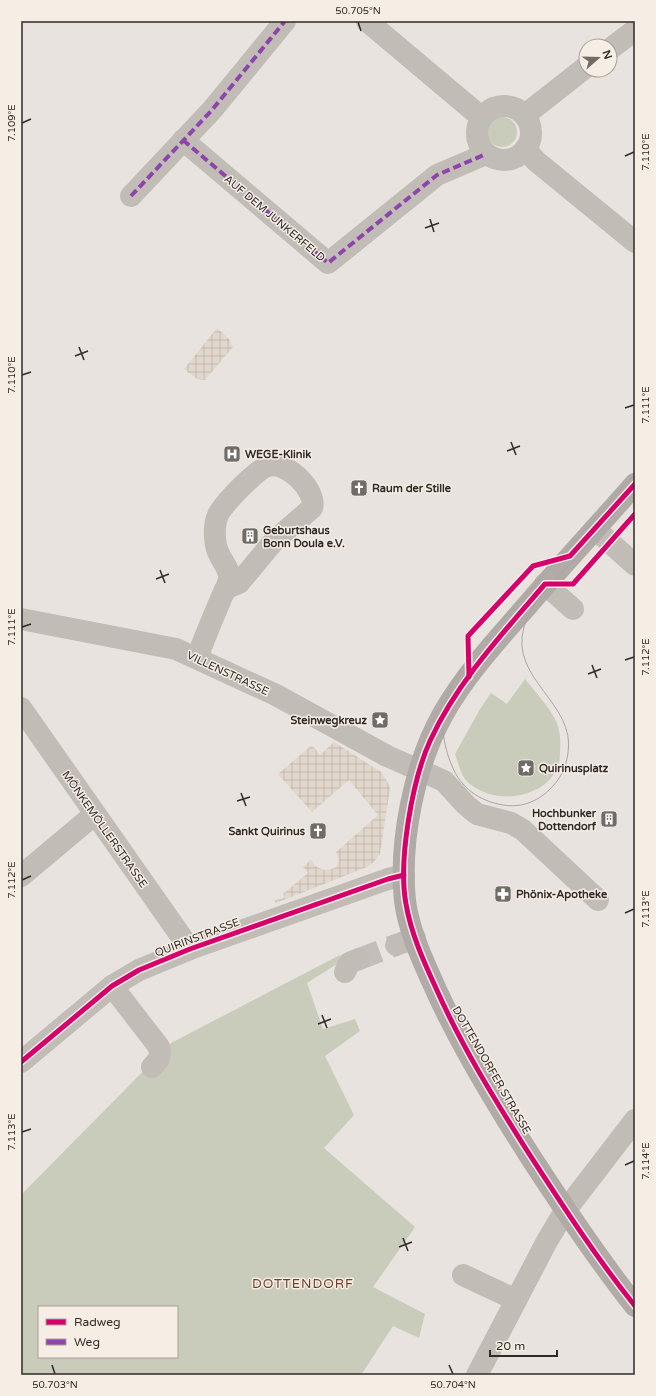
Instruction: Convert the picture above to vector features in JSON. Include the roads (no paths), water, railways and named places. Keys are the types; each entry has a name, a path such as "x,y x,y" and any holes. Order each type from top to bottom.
{"main road":[{"name":"DOTTENDORFER STRASSE","path":"635,484 545,584 492,646 444,713 429,742 420,769 409,820 404,875 406,903 405,941 443,1005 463,1045 565,1211 635,1306"}],"street":[{"path":"131,196 212,110 285,21"},
{"path":"367,21 481,117"},
{"path":"618,43 635,30"},
{"path":"525,116 578,73"},
{"path":"502,105 511,106 525,116 528,121 530,136 525,149 514,158 507,160 500,160 486,154 477,137 477,130 481,117 487,111 502,105"},
{"name":"AUF DEM JUNKERFELD","path":"183,140 328,263 436,175 486,154"},
{"path":"525,149 536,161 635,242"},
{"path":"197,658 229,579 227,568 219,555 215,536 218,515 243,485 260,470 269,466 279,465 294,474 307,486 314,502 312,508 274,541 239,583 225,589"},
{"path":"595,529 635,565"},
{"path":"545,584 573,609"},
{"name":"VILLENSTRASSE","path":"21,619 176,649 276,695 387,756 444,780 462,801 477,814 511,823 523,830 598,900"},
{"name":"MÖNKEMÖLLERSTRASSE","path":"21,708 190,949"},
{"path":"21,876 95,814"},
{"name":"QUIRINSTRASSE","path":"21,1062 112,986 139,970 190,949 388,879 404,875"},
{"path":"112,986 159,1047 159,1060 152,1067"},
{"path":"477,1375 547,1241 565,1211 635,1120"},
{"path":"463,1275 516,1300"}],"tunnel":[{"path":"359,959 396,945"}],"tram line":[{"path":"635,474 479,646 469,658 453,683 447,696 443,713 443,731 446,749 452,766 460,781 479,797 503,805 522,805 539,798 553,786 562,773 566,764 568,753 568,735 554,705 533,677 526,662 522,645 524,627 532,608 545,591 635,490"}],"place":[{"name":"WEGE-Klinik","path":"232,454"},
{"name":"Raum der Stille","path":"359,488"},
{"name":"Geburtshaus Bonn Doula e.V.","path":"250,536"},
{"name":"Steinwegkreuz","path":"380,720"},
{"name":"Quirinusplatz","path":"526,768"},
{"name":"Hochbunker Dottendorf","path":"609,819"},
{"name":"Sankt Quirinus","path":"318,831"},
{"name":"Phönix-Apotheke","path":"503,894"}],"district":[{"name":"DOTTENDORF","path":"303,1283"}]}
